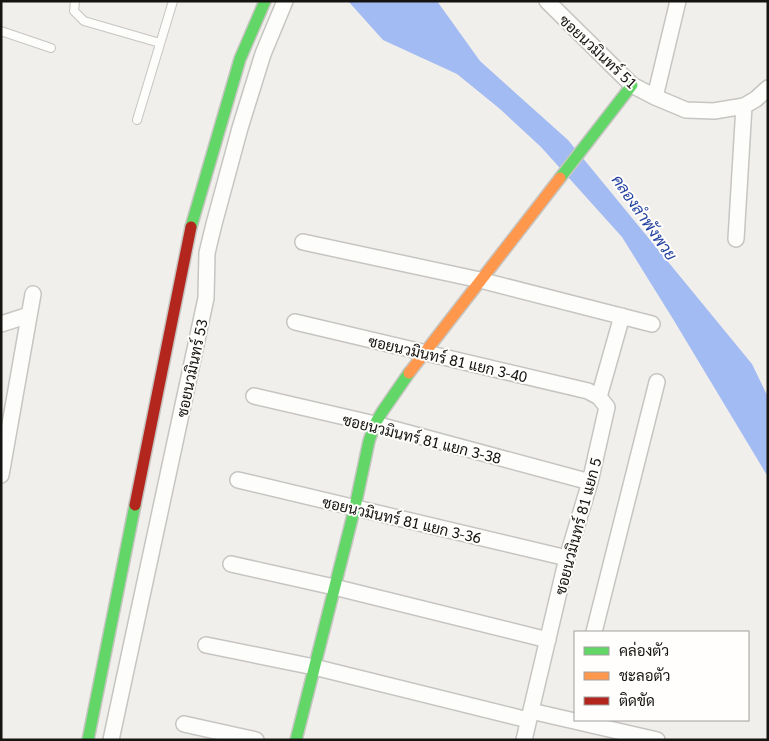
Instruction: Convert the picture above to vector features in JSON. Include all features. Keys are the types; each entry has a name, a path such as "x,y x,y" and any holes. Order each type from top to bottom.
{"street":[{"path":"88,740 191,227 240,60 265,1"},
{"name":"ซอยนวมินทร์ 53","path":"111,740 206,298 207,253 263,54 285,1"},
{"name":"ซอยนวมินทร์ 51","path":"547,1 632,84 654,97 686,110 714,111 756,104"},
{"path":"654,97 678,1"},
{"path":"296,740 355,507 369,441 375,424 424,353 632,84"},
{"path":"736,239 756,104 768,88"},
{"path":"303,242 480,280 652,324"},
{"path":"1,475 6,419 34,294"},
{"path":"1,324 29,315"},
{"path":"599,397 622,316"},
{"name":"ซอยนวมินทร์ 81 แยก 3-40","path":"295,322 588,391 599,397"},
{"path":"594,631 657,382"},
{"name":"ซอยนวมินทร์ 81 แยก 3-38","path":"254,396 375,424 590,482"},
{"name":"ซอยนวมินทร์ 81 แยก 5","path":"524,740 567,558 590,482 606,415 607,407 599,397"},
{"name":"ซอยนวมินทร์ 81 แยก 3-36","path":"238,480 567,558"},
{"path":"231,564 334,587 548,640"},
{"path":"206,645 530,715 574,713"},
{"path":"599,721 657,740"},
{"path":"184,724 256,740"}],"lane":[{"path":"75,1 74,12 84,21 160,43"},
{"path":"138,120 170,2"},
{"path":"1,31 51,48"}],"water":[{"path":"348,1 437,1 480,61 568,140 752,364 768,397 768,477 622,237 541,147 500,109 457,74 383,40"}],"traffic: fast":[{"path":"191,227 240,59 265,1"},
{"path":"560,178 632,85"},
{"path":"296,740 355,507 369,441 382,412 409,373"},
{"path":"88,740 135,505"}],"traffic: slow":[{"path":"409,373 560,178"}],"traffic: jam":[{"path":"135,505 191,227"}],"water label":[{"name":"คลองลำพังพวย","path":"645,217"}]}
